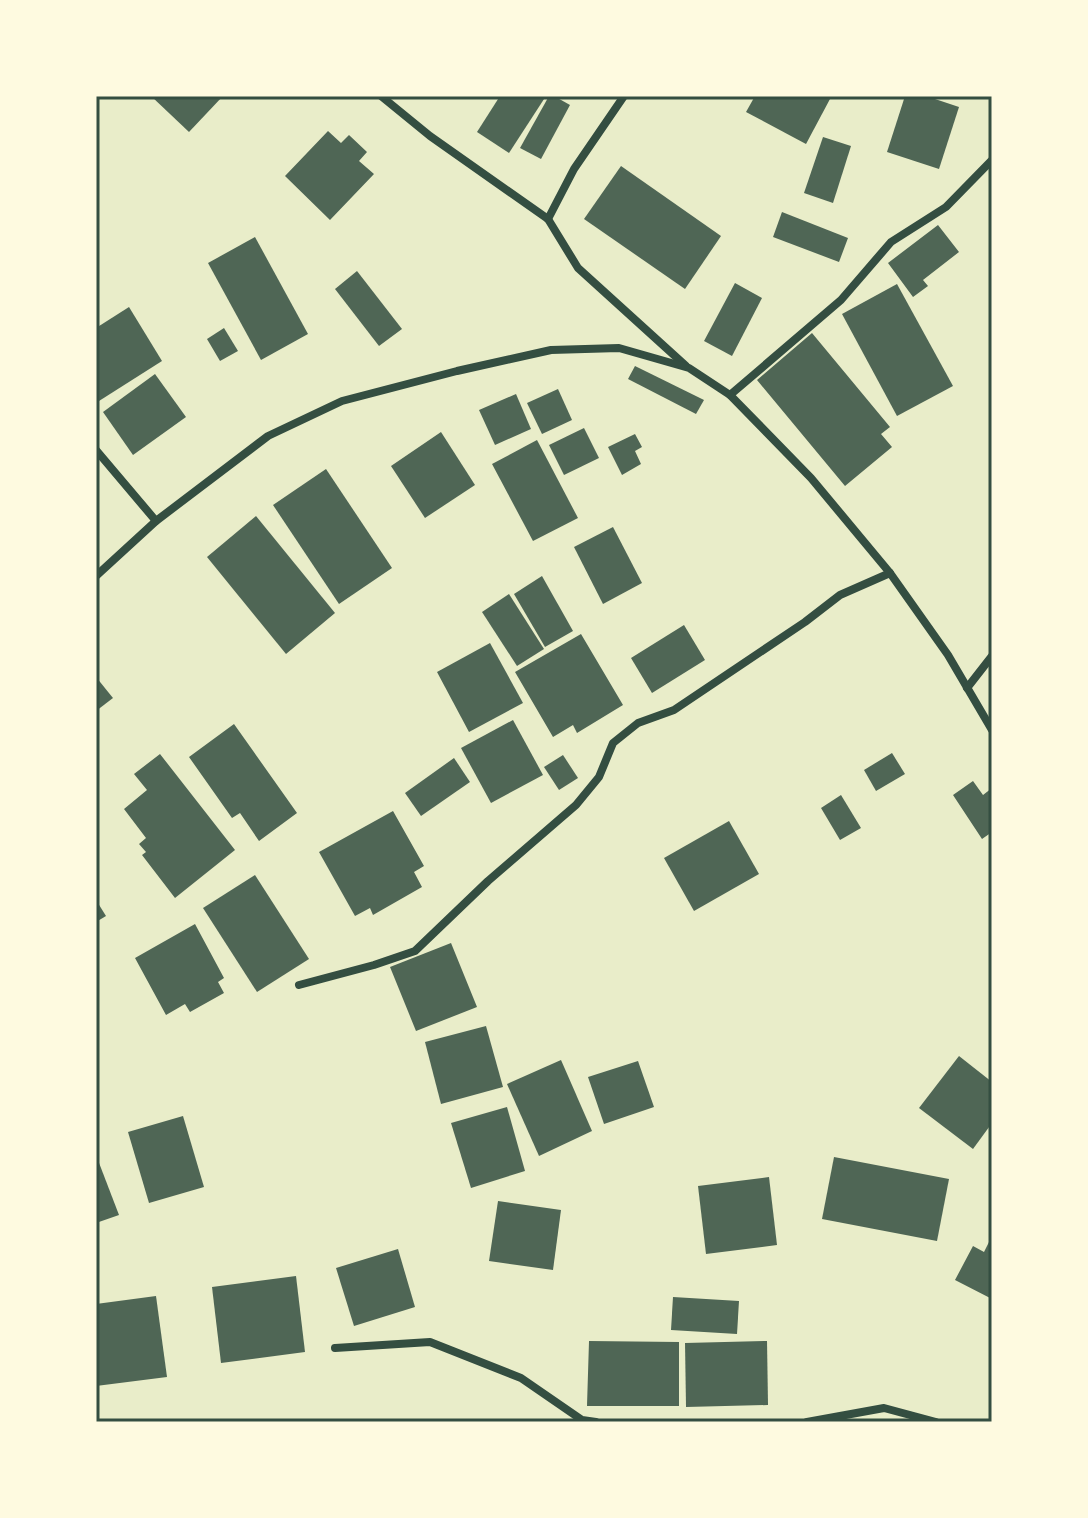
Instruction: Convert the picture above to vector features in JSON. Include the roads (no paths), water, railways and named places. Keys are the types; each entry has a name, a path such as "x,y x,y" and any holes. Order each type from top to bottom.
{"street":[{"path":"381,96 430,136 548,219 578,268 689,368 730,395 811,478 890,573 948,655 992,730"},
{"path":"548,219 574,169 624,96"},
{"path":"730,395 841,300 891,242 946,207 992,160"},
{"path":"96,576 156,521 268,436 342,401 551,350 619,348 689,368"},
{"path":"96,450 156,521"},
{"path":"299,985 415,951 488,881 576,805 599,777 613,743 638,723 674,710 840,595 890,573"},
{"path":"967,688 992,656"},
{"path":"335,1348 430,1342 521,1378 582,1420 596,1422"},
{"path":"807,1422 884,1408 936,1422"}]}
